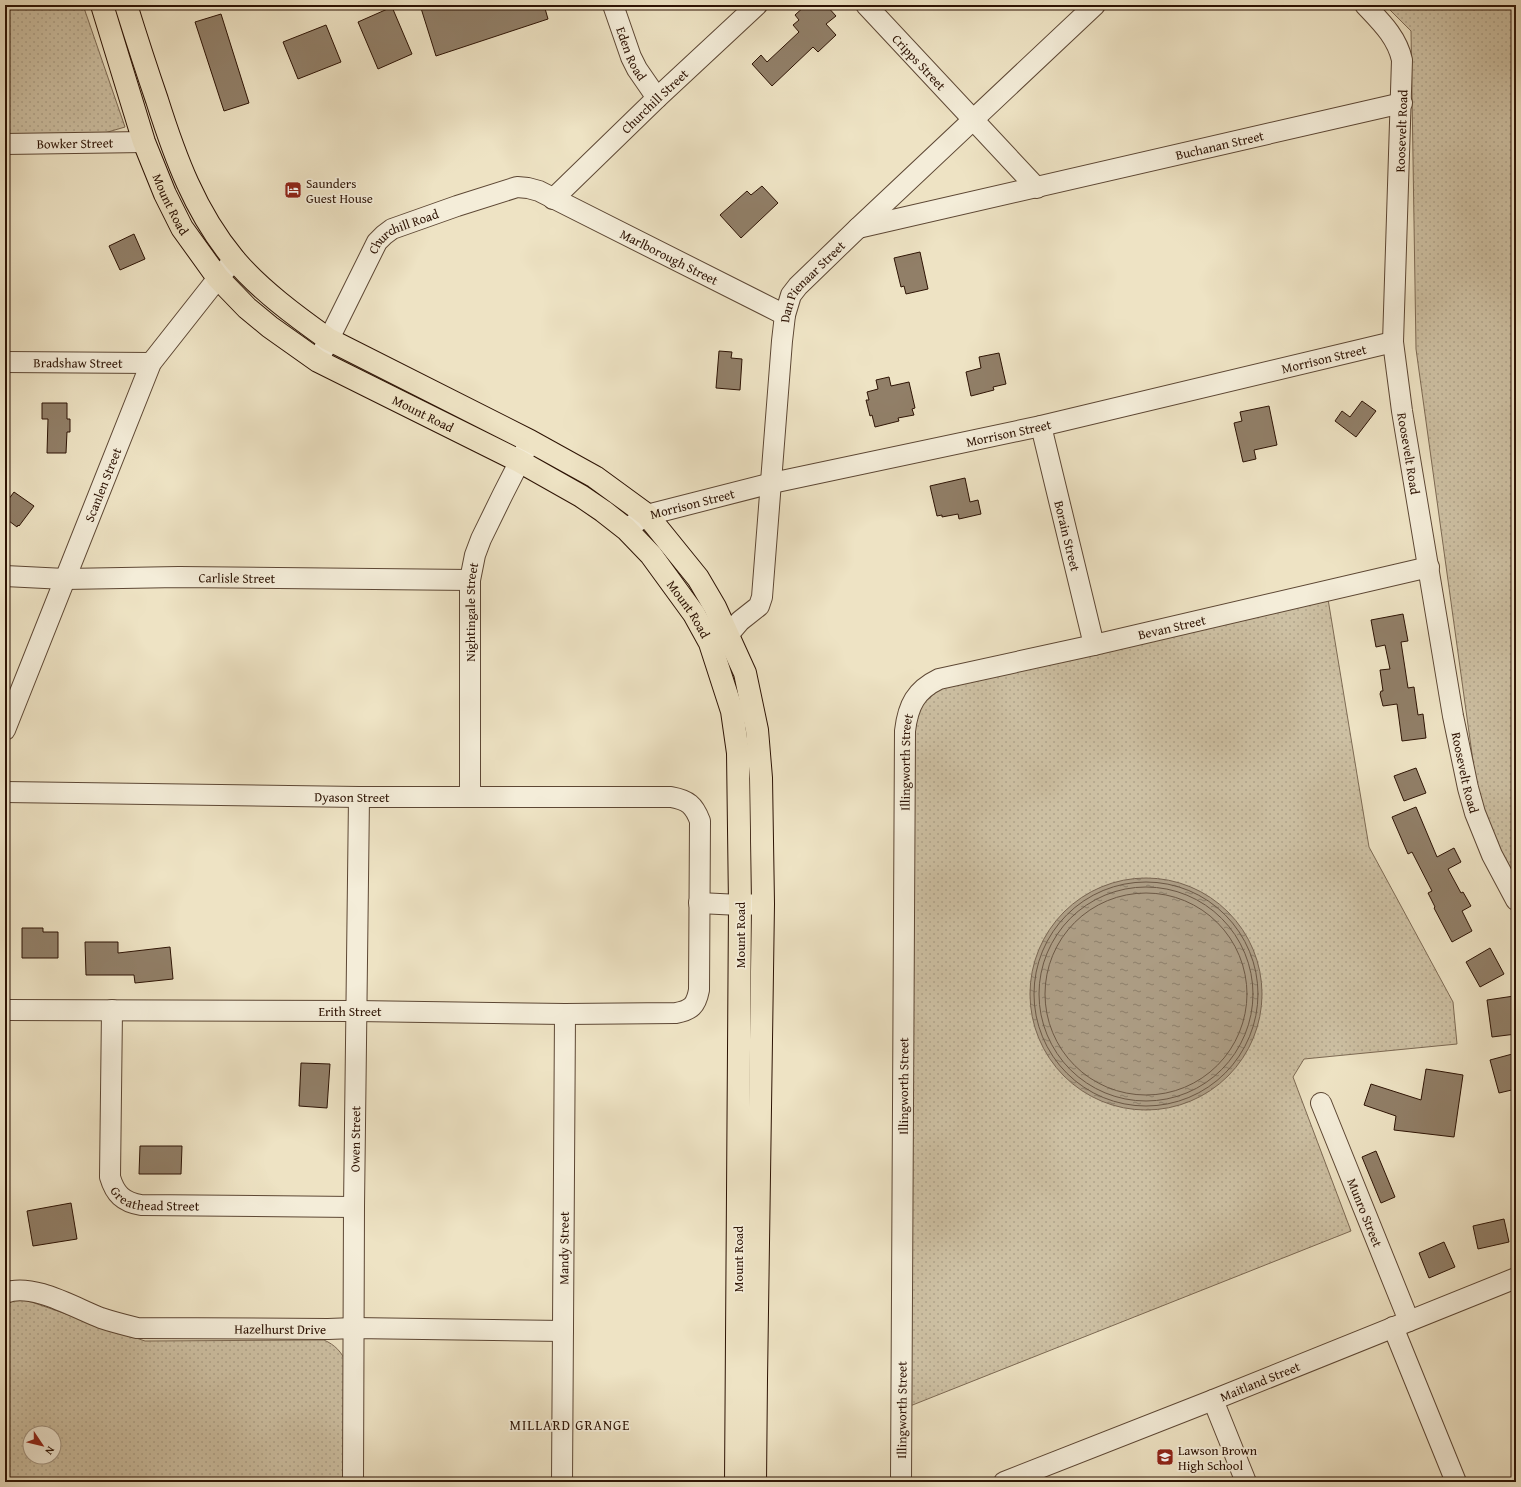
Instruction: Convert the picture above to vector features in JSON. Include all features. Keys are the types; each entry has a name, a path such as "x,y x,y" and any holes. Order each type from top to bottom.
{"main road":[{"name":"Mount Road","path":"102,5 144,142 165,194 182,228 218,278 247,308 270,327 318,361 519,461 581,496 626,529 651,555 694,614 719,639 745,674 757,730 761,778 763,904 747,1292 736,1482"},
{"name":"Mount Road","path":"126,5 180,168 205,218 235,260 268,293 328,339 530,441 595,478 647,515 698,578 715,607 738,753 747,1292 756,1482"}],"street":[{"name":"Eden Road","path":"613,5 634,63 657,98"},
{"name":"Churchill Street","path":"553,199 657,98 757,5"},
{"name":"Cripps Street","path":"866,5 974,119"},
{"name":"Dan Pienaar Street","path":"719,639 759,606 762,597 785,315 791,295 798,286 858,228 1095,5"},
{"name":"Roosevelt Road","path":"1365,5 1388,29 1400,49 1402,60 1402,103 1393,342 1402,411 1452,709 1468,788 1475,813 1492,855 1516,900"},
{"name":"Buchanan Street","path":"858,228 1402,103"},
{"path":"974,119 1037,188"},
{"name":"Bowker Street","path":"5,144 144,142"},
{"name":"Churchill Road","path":"318,361 377,242 392,229 457,206 517,188 528,188 553,199"},
{"name":"Marlborough Street","path":"553,199 785,315"},
{"name":"Scanlen Street","path":"5,730 151,364 218,278 235,260"},
{"name":"Morrison Street","path":"626,529 647,515 772,483 1041,426 1393,342"},
{"name":"Bradshaw Street","path":"5,362 151,364"},
{"name":"Borain Street","path":"1041,426 1094,645"},
{"name":"Nightingale Street","path":"470,796 470,580 475,555 481,539 530,441"},
{"name":"Bevan Street","path":"918,693 929,683 939,679 1094,645 1429,567"},
{"name":"Carlisle Street","path":"5,576 65,578 178,577 470,580"},
{"name":"Illingworth Street","path":"901,1482 905,731 910,707 918,693"},
{"name":"Dyason Street","path":"5,792 359,797 671,797 681,799 696,810 700,821 699,903"},
{"name":"Owen Street","path":"353,1482 354,1207 359,797"},
{"path":"699,903 740,905 763,904"},
{"name":"Erith Street","path":"5,1010 356,1011 565,1014 686,1011 694,1005 698,999 699,903"},
{"name":"Greathead Street","path":"112,1010 110,1177 113,1187 121,1197 132,1203 141,1205 354,1207"},
{"name":"Mandy Street","path":"562,1482 565,1014"},
{"name":"Munro Street","path":"1321,1103 1401,1324 1456,1482"},
{"name":"Maitland Street","path":"1004,1482 1516,1278"},
{"name":"Hazelhurst Drive","path":"5,1293 22,1289 35,1291 100,1318 137,1328 354,1328 563,1331"},
{"path":"1213,1400 1246,1482"}],"shaded area":[{"path":"5,5 83,5 125,127 101,134 5,134"},
{"path":"1385,5 1516,5 1516,878 1492,834 1477,790 1416,349 1411,31"},
{"path":"1328,599 1369,847 1453,1002 1457,1044 1304,1059 1293,1077 1351,1231 910,1406 913,723 915,714 936,688"},
{"path":"14,1296 145,1341 324,1340 340,1352 346,1363 345,1482 5,1482 5,1299"}],"water":[{"path":"1146,878 1180,883 1190,887 1201,892 1228,912 1248,939 1253,950 1257,960 1262,994 1257,1028 1253,1038 1248,1049 1228,1076 1201,1096 1190,1101 1180,1105 1146,1110 1112,1105 1102,1101 1091,1096 1064,1076 1044,1049 1039,1038 1035,1028 1030,994 1035,960 1039,950 1044,939 1064,912 1091,892 1102,887 1112,883"}],"building":[{"path":"420,5 544,5 548,19 436,56"},
{"path":"806,5 826,5 836,16 826,24 836,35 818,52 813,47 772,86 752,64 761,55 767,62 799,32 793,25 799,20 795,15"},
{"path":"392,7 412,54 378,69 358,22"},
{"path":"221,14 249,103 224,111 195,22"},
{"path":"326,25 341,62 298,79 283,42"},
{"path":"762,186 778,203 741,238 720,215 747,191 751,195"},
{"path":"134,234 145,259 120,270 109,246"},
{"path":"920,252 928,289 906,294 904,286 901,287 894,258"},
{"path":"719,351 732,352 731,358 742,359 740,390 716,388"},
{"path":"999,353 1006,384 993,387 994,390 971,396 966,372 981,368 979,357"},
{"path":"889,377 891,386 909,382 915,408 912,409 914,415 898,418 899,421 875,427 872,415 870,416 866,400 869,400 867,392 878,389 876,380"},
{"path":"1362,401 1376,411 1356,437 1335,421 1342,411 1350,417"},
{"path":"42,403 67,403 67,419 70,419 70,432 67,432 66,453 47,453 48,419 42,419"},
{"path":"1269,406 1277,445 1254,450 1256,459 1243,462 1234,423 1242,421 1240,412"},
{"path":"965,478 970,502 978,500 981,514 959,519 958,514 942,517 942,515 937,516 930,486"},
{"path":"14,492 34,506 17,527 5,518 5,504"},
{"path":"1403,614 1408,641 1401,642 1408,688 1414,687 1418,715 1423,714 1426,738 1402,741 1397,704 1383,706 1380,694 1381,691 1383,691 1380,670 1390,669 1385,645 1376,647 1371,620"},
{"path":"1416,768 1426,793 1404,801 1394,776"},
{"path":"1416,807 1437,857 1454,848 1461,862 1448,869 1461,893 1463,892 1471,906 1462,911 1472,931 1452,942 1434,908 1435,907 1428,893 1432,891 1412,852 1408,854 1392,817"},
{"path":"22,928 43,928 43,932 58,932 58,958 22,958"},
{"path":"85,942 118,942 118,953 170,947 173,979 135,983 134,975 86,975"},
{"path":"1490,948 1504,974 1480,987 1466,962"},
{"path":"1514,996 1516,1034 1492,1037 1487,1000"},
{"path":"1516,1053 1516,1089 1499,1093 1490,1060"},
{"path":"301,1063 330,1064 327,1108 299,1106"},
{"path":"1426,1069 1463,1075 1454,1137 1394,1130 1396,1116 1364,1105 1371,1084 1421,1100"},
{"path":"140,1146 182,1146 181,1174 139,1174"},
{"path":"1376,1151 1395,1197 1381,1203 1362,1157"},
{"path":"71,1203 77,1239 33,1246 27,1211"},
{"path":"1504,1219 1509,1242 1478,1249 1473,1226"},
{"path":"1444,1242 1455,1267 1429,1278 1419,1253"}],"place":[{"name":"Saunders Guest House","path":"293,190"},
{"name":"Lawson Brown High School","path":"1165,1457"}],"district":[{"name":"MILLARD GRANGE","path":"570,1425"}]}
